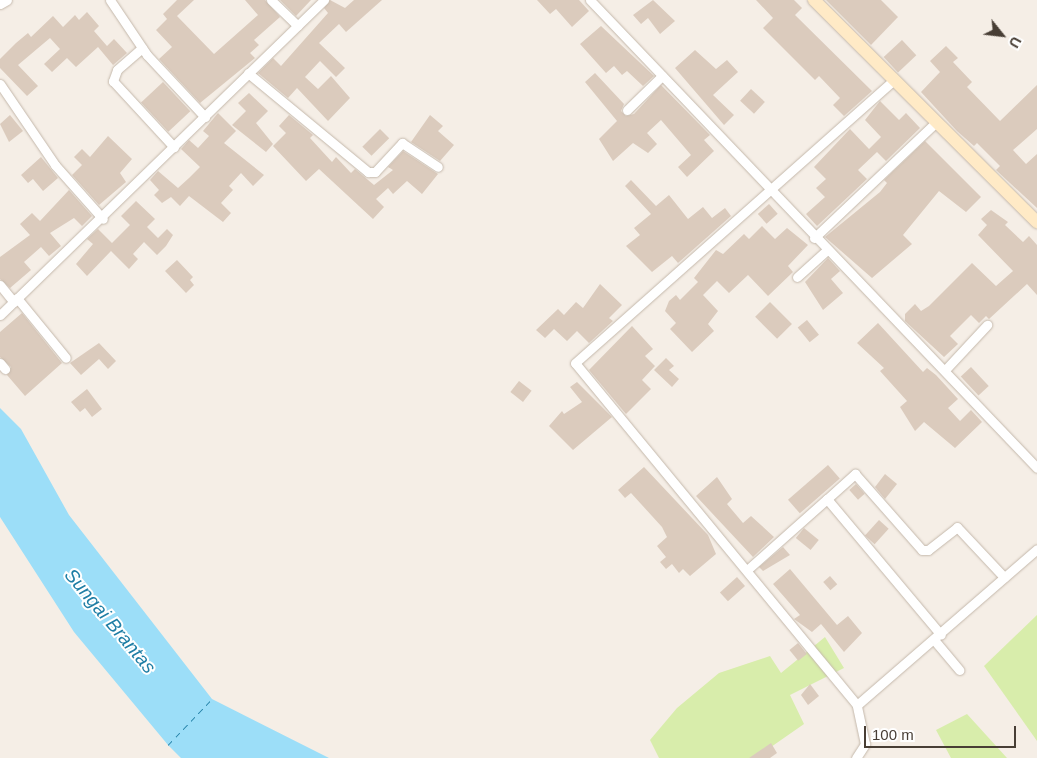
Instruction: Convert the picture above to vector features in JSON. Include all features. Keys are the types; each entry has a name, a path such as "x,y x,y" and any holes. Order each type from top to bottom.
{"main road":[{"path":"814,0 935,123 1037,222"}],"street":[{"path":"0,4 7,0"},
{"path":"110,0 142,48 205,116"},
{"path":"271,0 298,26"},
{"path":"0,315 103,219 248,73 324,0"},
{"path":"590,0 826,251 945,370 1037,468"},
{"path":"142,48 117,70 113,81 174,147"},
{"path":"248,73 368,172 375,172 402,143 438,167"},
{"path":"627,110 662,76"},
{"path":"856,758 865,744 857,705 575,363 893,81"},
{"path":"0,84 55,165 103,219"},
{"path":"814,238 935,123"},
{"path":"797,277 826,251"},
{"path":"0,284 66,358"},
{"path":"945,370 988,325"},
{"path":"747,570 855,474 922,550 928,550 957,527 1004,577"},
{"path":"827,499 938,638 959,670"},
{"path":"857,705 938,638 1037,549"}],"green space":[{"path":"1037,615 1037,741 984,666"},
{"path":"825,637 844,668 790,695 804,724 755,758 659,758 650,740 677,708 719,673 770,656 781,673"},
{"path":"967,714 1007,758 951,758 936,730"}],"water":[{"name":"Sungai Brantas","path":"0,408 21,429 69,515 212,699 329,758 181,758 168,745 74,632 0,517"}],"building":[{"path":"177,0 194,0 177,16 214,54 258,15 245,0 265,0 280,17 254,40 259,45 250,53 255,58 200,103 159,59 172,47 156,30 167,19 163,14"},
{"path":"280,0 311,0 296,16"},
{"path":"330,0 345,8 354,0 382,0 346,32 339,24 319,43 345,68 336,77 320,61 305,77 318,89 331,76 350,98 328,121 297,88 288,98 258,73 273,58 281,66 328,13 324,8"},
{"path":"537,0 579,0 589,11 572,27 556,9 550,14"},
{"path":"653,0 675,21 660,34 648,18 641,24 633,15"},
{"path":"756,0 794,0 802,8 795,15 872,91 844,116 833,105 840,98 819,76 815,80 763,28 773,18"},
{"path":"826,0 881,0 898,17 871,45"},
{"path":"87,12 99,26 94,31 107,46 114,39 127,53 113,65 98,47 76,67 67,58 52,72 44,64 60,49 50,38 18,65 38,86 27,96 0,68 0,59 16,43 28,33 31,37 53,16 63,27 75,15 79,20"},
{"path":"601,26 654,76 643,86 627,71 622,75 614,66 606,73 580,44"},
{"path":"902,40 916,55 898,72 884,57"},
{"path":"946,46 958,58 953,62 972,82 967,87 1000,121 1037,85 1037,129 1013,150 1026,164 1037,154 1037,208 996,170 1000,166 977,143 974,146 957,131 921,92 940,72 930,61"},
{"path":"695,50 716,69 727,60 738,72 713,95 734,115 724,125 675,68"},
{"path":"595,73 624,104 621,111 626,116 634,114 661,85 710,135 704,140 714,151 687,177 678,167 691,155 661,120 647,133 657,144 648,153 633,143 613,161 599,139 617,121 585,82"},
{"path":"163,82 190,111 168,132 141,102"},
{"path":"751,89 765,102 754,114 740,101"},
{"path":"249,93 268,111 256,123 273,144 266,152 232,125 246,111 238,103"},
{"path":"880,101 899,120 906,113 920,128 886,161 877,152 858,170 867,179 817,226 806,214 825,197 816,188 826,179 814,167 850,129 869,149 881,137 865,120"},
{"path":"218,113 236,131 224,143 264,175 253,186 241,173 229,186 233,190 221,203 231,213 223,222 189,196 180,206 171,197 162,203 154,195 159,190 150,180 158,171 178,188 189,178 200,167 181,149 189,140 198,148 209,136 203,131"},
{"path":"10,115 23,131 9,142 0,124"},
{"path":"289,115 313,135 310,138 332,162 336,157 351,173 355,169 374,185 393,170 388,167 403,151 438,174 422,194 407,181 393,194 388,188 376,199 384,207 373,219 319,169 306,181 273,146 286,133 279,126"},
{"path":"430,115 443,126 438,131 454,145 440,161 411,142"},
{"path":"380,129 389,138 372,156 362,147"},
{"path":"108,136 132,159 120,173 126,182 99,205 72,175 82,165 74,157 82,149 90,157"},
{"path":"925,141 981,197 966,212 939,191 903,235 912,244 872,278 825,237 880,192 887,183 884,180"},
{"path":"41,157 58,178 43,191 33,179 28,183 21,175"},
{"path":"631,180 656,206 669,195 688,219 703,207 712,218 725,208 731,216 678,263 672,256 652,272 626,246 640,235 634,228 651,214 625,186"},
{"path":"69,190 92,216 82,226 74,218 50,233 61,246 49,256 41,247 24,262 31,270 10,288 0,279 0,257 30,235 20,224 32,213 40,221"},
{"path":"136,201 155,219 147,227 158,238 167,229 173,235 166,246 157,255 144,242 133,254 138,259 129,269 111,251 87,276 76,264 93,244 87,239 98,229 112,243 130,225 121,216"},
{"path":"769,204 778,214 767,224 758,214"},
{"path":"991,210 1008,222 1005,225 1023,242 1029,236 1037,245 1037,295 1027,284 989,319 986,316 979,323 971,315 950,336 958,344 944,357 905,321 905,314 915,304 921,311 929,306 972,263 996,286 1013,271 978,235 987,225 981,219"},
{"path":"762,226 775,239 787,228 808,245 788,266 793,272 768,296 748,275 729,293 717,281 703,295 718,311 708,324 714,331 692,352 670,329 676,323 665,311 669,301 676,295 680,300 698,282 694,278 716,250 723,254 744,234 749,239"},
{"path":"828,258 840,271 831,279 843,293 823,310 805,282"},
{"path":"177,260 193,277 190,280 194,285 186,293 165,271"},
{"path":"600,284 622,305 609,318 613,321 589,343 577,331 567,341 554,329 545,338 536,330 558,309 564,315 576,302 583,308"},
{"path":"770,302 792,324 777,339 755,317"},
{"path":"22,313 62,363 25,396 7,375 11,367 0,357 0,332"},
{"path":"807,320 819,335 810,342 798,328"},
{"path":"878,323 923,372 927,368 958,399 948,408 960,421 971,410 982,422 955,448 924,422 915,431 900,407 907,401 880,371 884,368 857,343"},
{"path":"632,326 653,349 645,356 655,366 642,380 651,389 626,414 589,370"},
{"path":"99,343 116,361 108,369 99,359 81,375 70,363"},
{"path":"666,358 674,366 669,370 679,379 672,387 654,370"},
{"path":"971,367 989,386 978,396 961,377"},
{"path":"519,381 532,391 523,402 510,392"},
{"path":"577,382 612,417 573,450 549,426 562,411 564,414 582,402 570,387"},
{"path":"87,389 102,409 92,417 85,408 80,412 71,402"},
{"path":"828,465 840,479 800,513 788,500"},
{"path":"644,467 708,535 716,554 690,576 683,569 679,573 672,564 666,569 660,562 666,557 657,546 667,537 662,527 631,493 625,498 618,490"},
{"path":"885,474 897,484 885,499 875,487"},
{"path":"717,477 732,499 727,504 743,523 751,516 774,537 753,557 696,496"},
{"path":"856,484 865,494 858,500 849,490"},
{"path":"879,520 889,529 875,544 865,536"},
{"path":"804,528 819,540 811,550 796,538"},
{"path":"783,547 790,555 763,571 759,567"},
{"path":"790,569 837,625 848,616 862,633 844,652 821,624 812,632 794,619 800,615 773,584"},
{"path":"830,576 837,584 830,590 823,582"},
{"path":"737,577 745,586 728,601 720,592"},
{"path":"798,643 807,654 798,661 789,650"},
{"path":"810,684 819,696 808,705 801,695"},
{"path":"771,743 777,753 770,758 749,758"}],"ferry route":[{"path":"168,745 212,699"}]}
